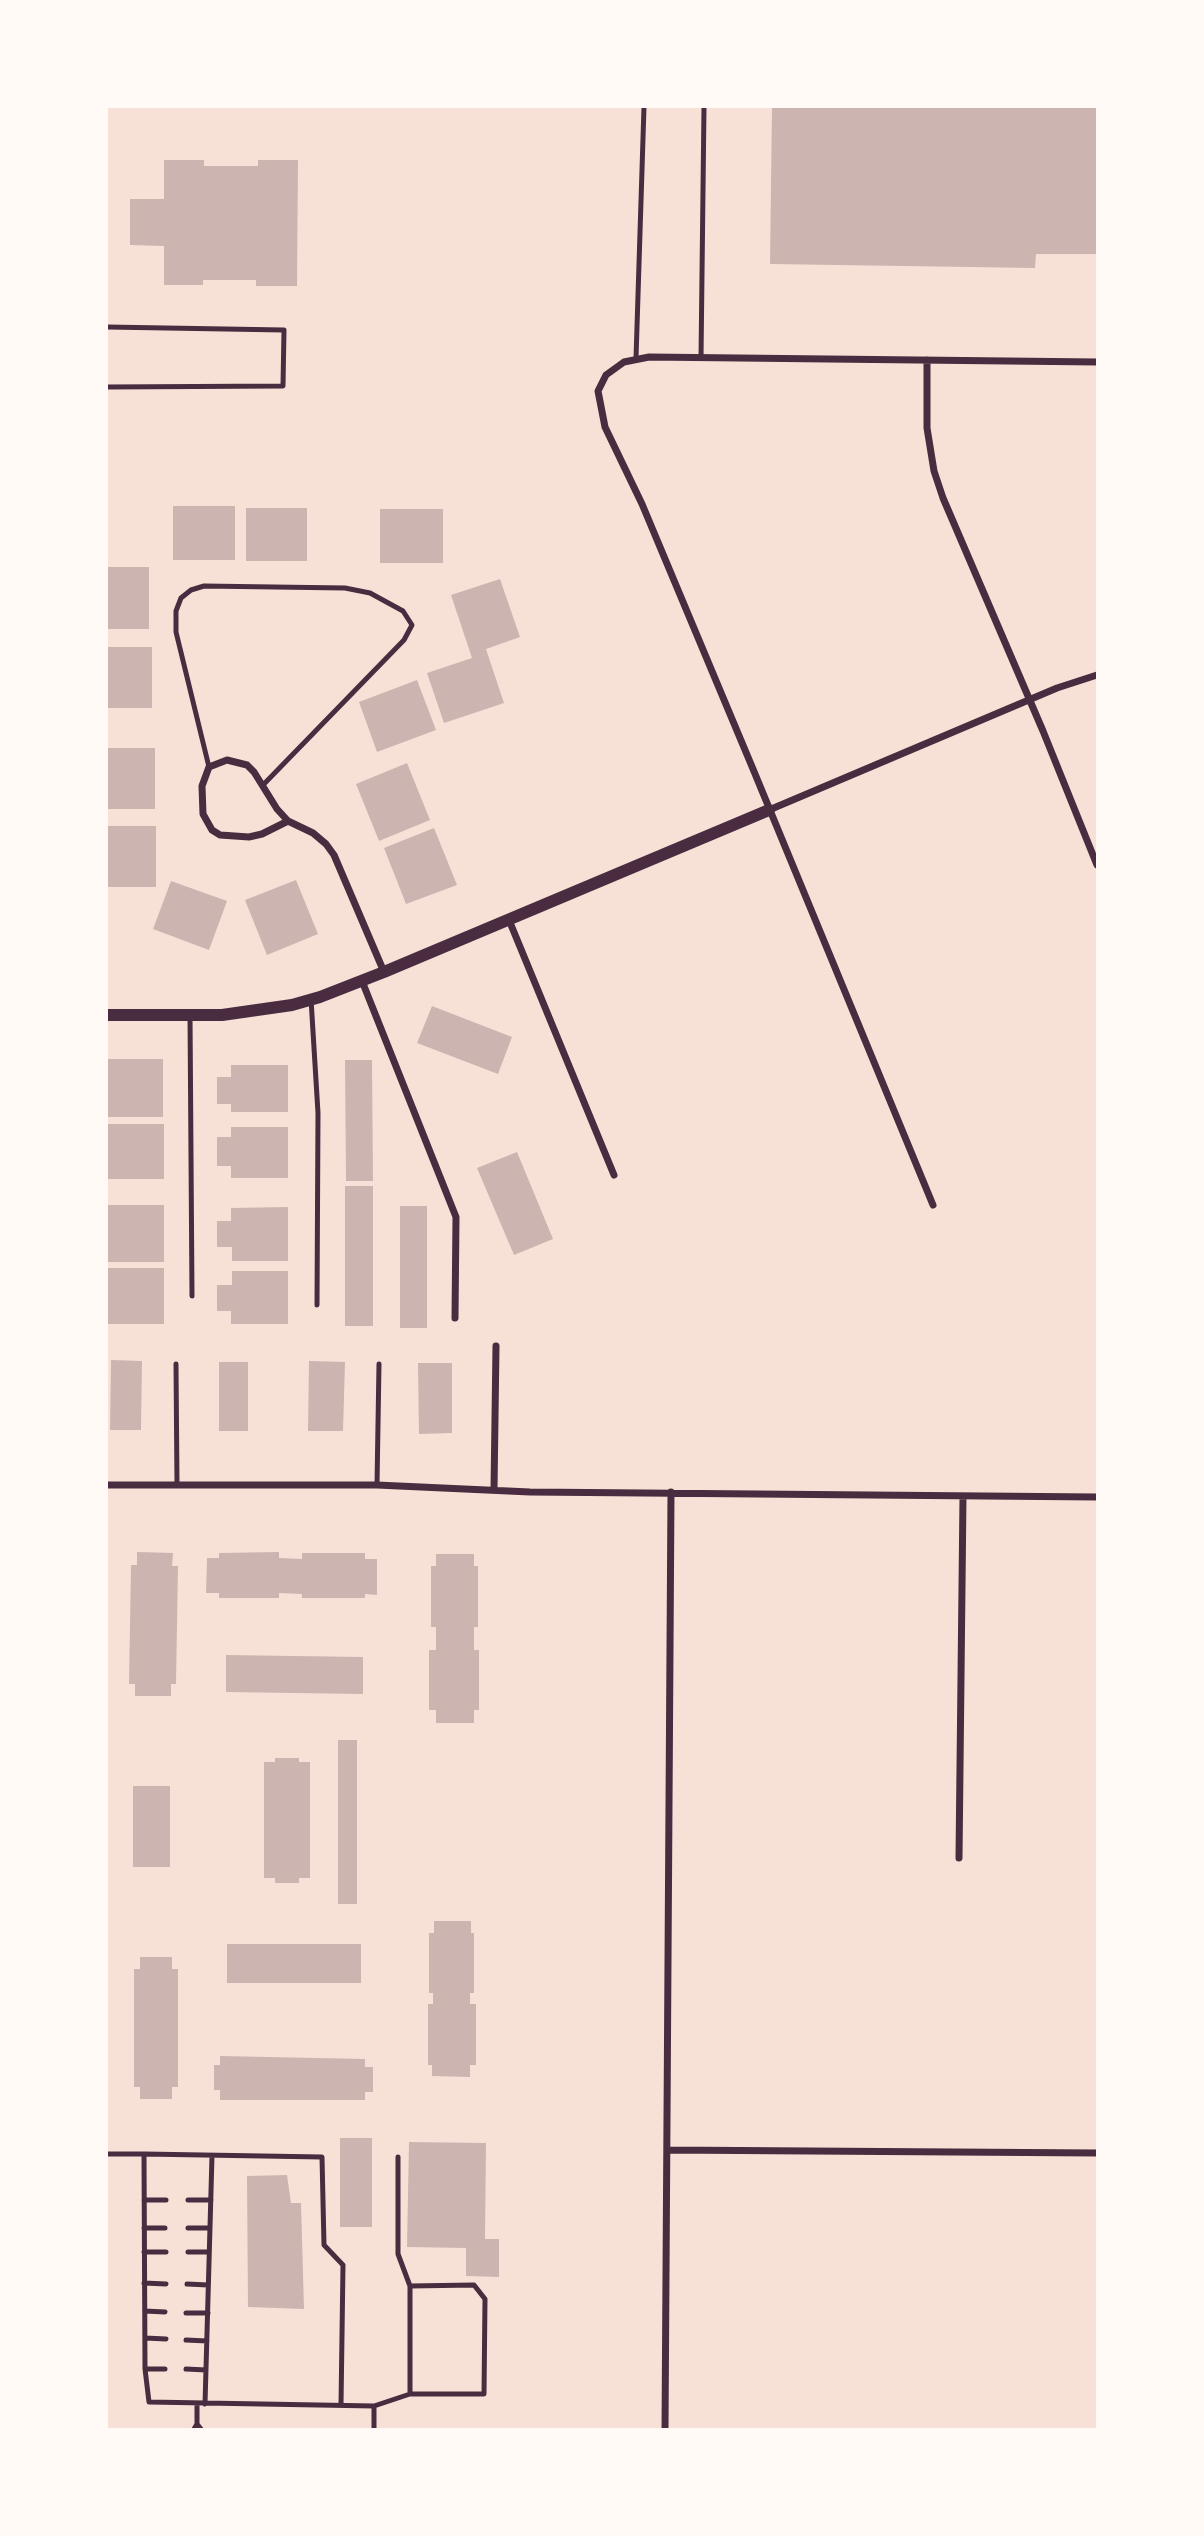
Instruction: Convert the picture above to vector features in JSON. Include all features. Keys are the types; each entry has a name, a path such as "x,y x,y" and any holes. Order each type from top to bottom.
{"street":[{"path":"933,1205 647,517 606,427 598,402 598,391 600,383 624,362 636,358 1097,362"},
{"path":"927,360 927,428 934,471 943,498 1097,865"},
{"path":"107,1015 254,1012 311,999 384,972 1029,700 1097,675"},
{"path":"288,821 262,834 248,837 220,835 212,830 204,814 202,786 209,767 227,760 247,765 288,821 313,833 334,855 384,972"},
{"path":"509,920 614,1175"},
{"path":"362,981 456,1217 455,1318"},
{"path":"494,1490 496,1346"},
{"path":"107,1485 377,1485 530,1492 1097,1497"},
{"path":"665,2429 671,1492"},
{"path":"959,1858 963,1496"},
{"path":"667,2150 1097,2153"}],"lane":[{"path":"636,358 644,107"},
{"path":"701,358 704,107"},
{"path":"107,327 284,330 283,386 107,387"},
{"path":"209,767 176,632 176,611 181,598 191,590 204,586 345,588 370,593 403,611 412,625 404,640 263,785"},
{"path":"311,999 317,1113 317,1305"},
{"path":"190,1015 192,1296"},
{"path":"176,1364 177,1485"},
{"path":"377,1485 379,1364"},
{"path":"107,2154 322,2157 324,2245 343,2265 341,2404"},
{"path":"144,2154 145,2369 149,2402 374,2406 410,2394 484,2394 485,2299 474,2286 410,2286"},
{"path":"205,2403 212,2156"},
{"path":"398,2157 398,2254 410,2286 410,2394"},
{"path":"144,2200 166,2200"},
{"path":"188,2200 211,2200"},
{"path":"144,2228 165,2228"},
{"path":"187,2228 210,2228"},
{"path":"144,2252 166,2252"},
{"path":"188,2252 209,2252"},
{"path":"144,2283 166,2284"},
{"path":"187,2284 208,2285"},
{"path":"145,2311 165,2312"},
{"path":"186,2313 208,2314"},
{"path":"145,2338 166,2339"},
{"path":"186,2340 207,2341"},
{"path":"145,2369 165,2369"},
{"path":"186,2370 206,2370"},
{"path":"197,2403 197,2427"},
{"path":"374,2406 374,2429"}],"building":[{"path":"772,107 1097,107 1097,254 1036,254 1035,268 770,264"},
{"path":"164,160 204,160 204,166 258,166 258,160 298,160 297,286 256,286 256,280 203,280 203,285 164,285 164,246 130,245 130,199 164,199"},
{"path":"173,506 235,506 235,560 173,560"},
{"path":"246,508 307,508 307,561 246,561"},
{"path":"380,509 443,509 443,563 380,563"},
{"path":"107,567 149,567 149,629 107,629"},
{"path":"500,579 520,637 486,649 504,703 444,723 427,673 472,658 451,595"},
{"path":"107,647 152,647 152,708 107,708"},
{"path":"417,680 436,730 377,752 359,702"},
{"path":"107,748 155,748 155,809 107,809"},
{"path":"407,763 430,820 379,841 356,784"},
{"path":"107,826 156,826 156,887 107,887"},
{"path":"434,828 457,885 406,904 384,848"},
{"path":"296,880 318,934 267,955 245,900"},
{"path":"171,881 227,901 209,950 153,929"},
{"path":"432,1006 512,1037 498,1074 417,1043"},
{"path":"107,1059 163,1059 163,1117 107,1117"},
{"path":"345,1060 372,1060 373,1181 346,1181"},
{"path":"231,1065 288,1065 288,1112 231,1112 231,1104 217,1104 217,1077 231,1077"},
{"path":"107,1124 164,1124 164,1179 107,1179"},
{"path":"231,1127 288,1127 288,1178 231,1178 231,1166 217,1166 217,1137 231,1137"},
{"path":"517,1152 553,1239 514,1255 477,1168"},
{"path":"345,1186 373,1186 373,1326 345,1326"},
{"path":"107,1205 164,1205 164,1262 107,1262"},
{"path":"400,1206 427,1206 427,1328 400,1328"},
{"path":"288,1207 288,1261 232,1261 232,1247 217,1247 217,1221 231,1221 231,1208"},
{"path":"107,1268 164,1268 164,1324 107,1324"},
{"path":"232,1271 288,1271 288,1324 231,1324 231,1311 217,1311 217,1285 232,1285"},
{"path":"111,1360 142,1361 141,1430 110,1430"},
{"path":"309,1361 345,1362 343,1431 308,1431"},
{"path":"219,1362 248,1362 248,1431 219,1431"},
{"path":"418,1363 452,1363 452,1433 419,1434"},
{"path":"137,1552 173,1553 172,1566 178,1566 176,1684 171,1684 171,1696 135,1696 135,1684 129,1684 131,1565 137,1565"},
{"path":"279,1552 279,1558 302,1559 302,1553 365,1553 365,1559 377,1559 377,1595 365,1594 365,1598 302,1598 302,1594 279,1593 279,1598 219,1598 219,1593 206,1593 207,1558 219,1558 219,1553"},
{"path":"436,1554 474,1554 474,1566 478,1566 478,1627 474,1627 474,1650 479,1650 479,1710 474,1710 474,1723 436,1723 436,1710 429,1710 429,1650 436,1650 436,1627 431,1627 431,1566 436,1566"},
{"path":"226,1655 363,1657 363,1694 226,1692"},
{"path":"338,1740 357,1740 357,1904 338,1904"},
{"path":"275,1758 299,1758 299,1762 310,1762 310,1878 299,1878 299,1883 275,1883 275,1878 264,1878 264,1762 275,1762"},
{"path":"133,1786 170,1786 170,1867 133,1867"},
{"path":"434,1921 471,1921 471,1933 474,1933 474,1993 470,1993 470,2004 476,2004 476,2065 470,2065 470,2077 432,2076 432,2065 428,2065 428,2004 433,2004 433,1993 429,1993 429,1933 434,1933"},
{"path":"227,1944 361,1944 361,1983 227,1983"},
{"path":"140,1957 172,1957 172,1969 178,1969 178,2087 172,2087 172,2099 140,2099 140,2087 134,2087 134,1969 140,1969"},
{"path":"220,2056 365,2059 365,2067 373,2067 373,2092 365,2092 365,2100 220,2100 220,2090 214,2090 214,2065 220,2065"},
{"path":"340,2138 372,2138 372,2227 340,2227"},
{"path":"409,2142 486,2143 485,2239 499,2239 499,2277 466,2276 466,2248 407,2247"},
{"path":"287,2175 291,2203 301,2203 304,2309 248,2307 247,2176"}]}
